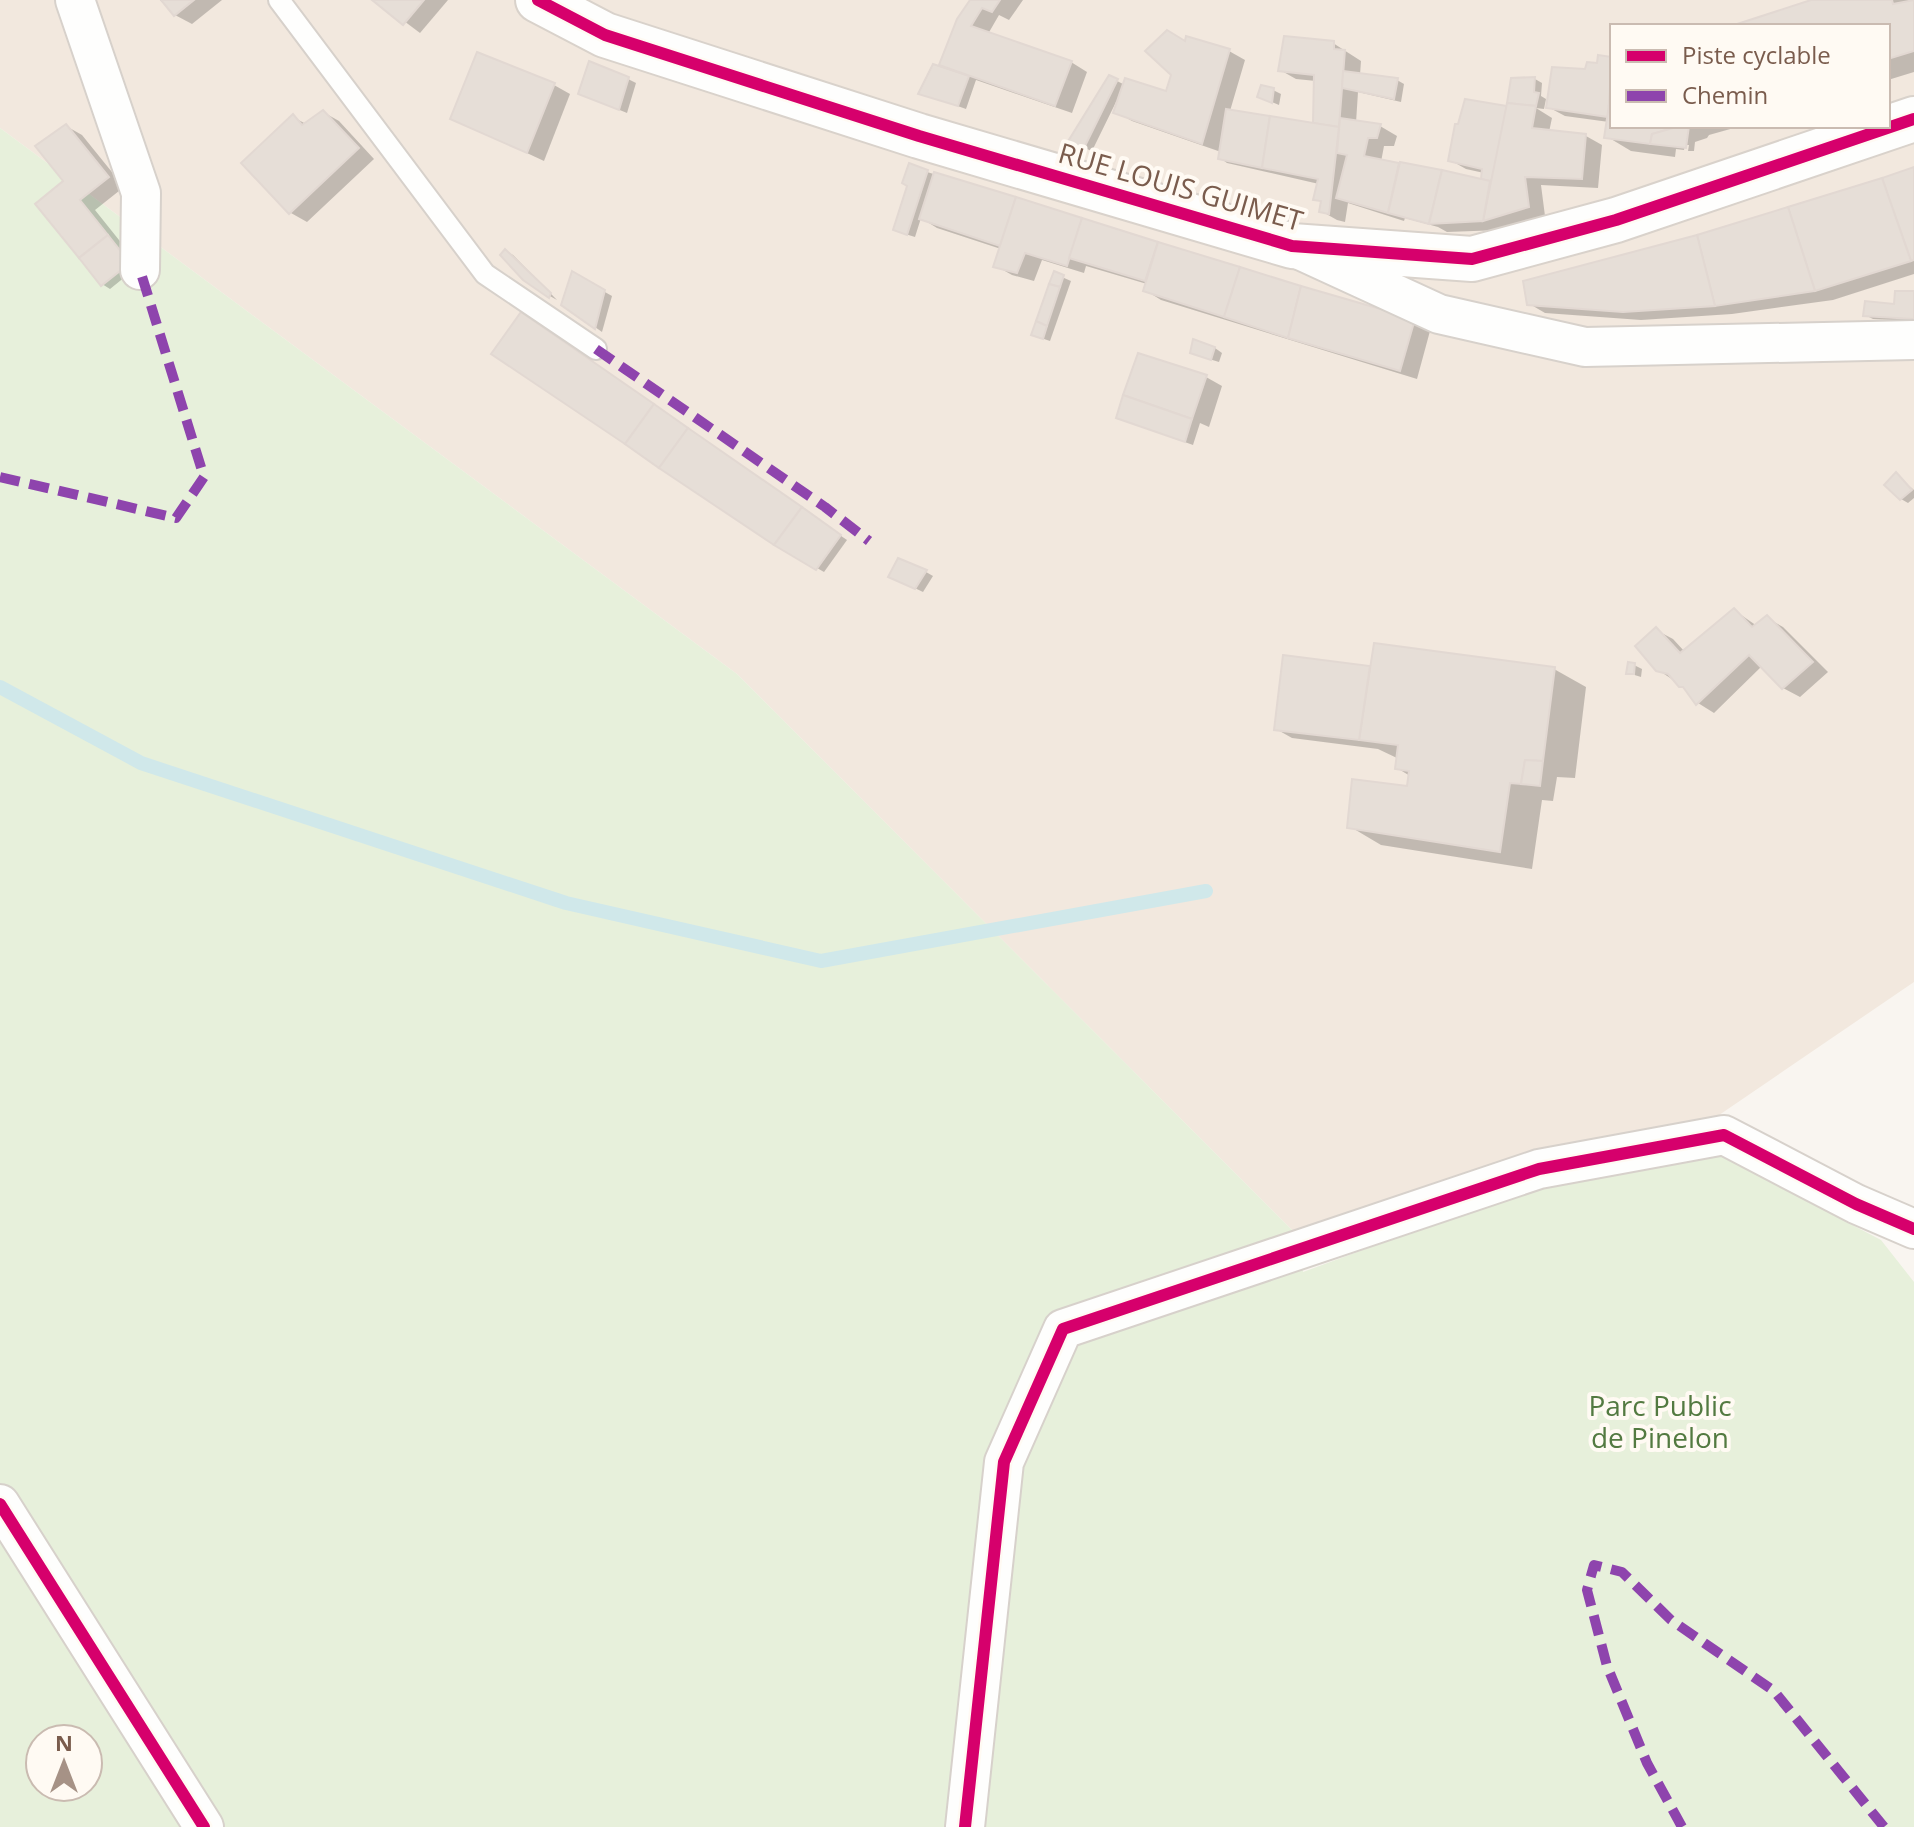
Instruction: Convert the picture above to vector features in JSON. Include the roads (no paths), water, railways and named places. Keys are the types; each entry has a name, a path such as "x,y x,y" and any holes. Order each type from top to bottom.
{"street":[{"path":"75,0 141,193 140,270"},
{"name":"RUE LOUIS GUIMET","path":"538,0 605,35 919,136 1292,246 1472,259 1616,220 1887,128"},
{"name":"RUE LOUIS GUIMET","path":"1890,127 1914,119"},
{"path":"1292,246 1439,314 1585,347 1914,340"},
{"path":"965,1827 1004,1462 1063,1329 1539,1169 1724,1135 1856,1204 1914,1229"},
{"path":"0,1504 204,1827"}],"lane":[{"path":"279,0 485,274 596,349"}],"waterway":[{"path":"0,687 141,763 566,903 821,961 1206,891"}],"park label":[{"name":"Parc Public de Pinelon","path":"1660,1421"}]}
